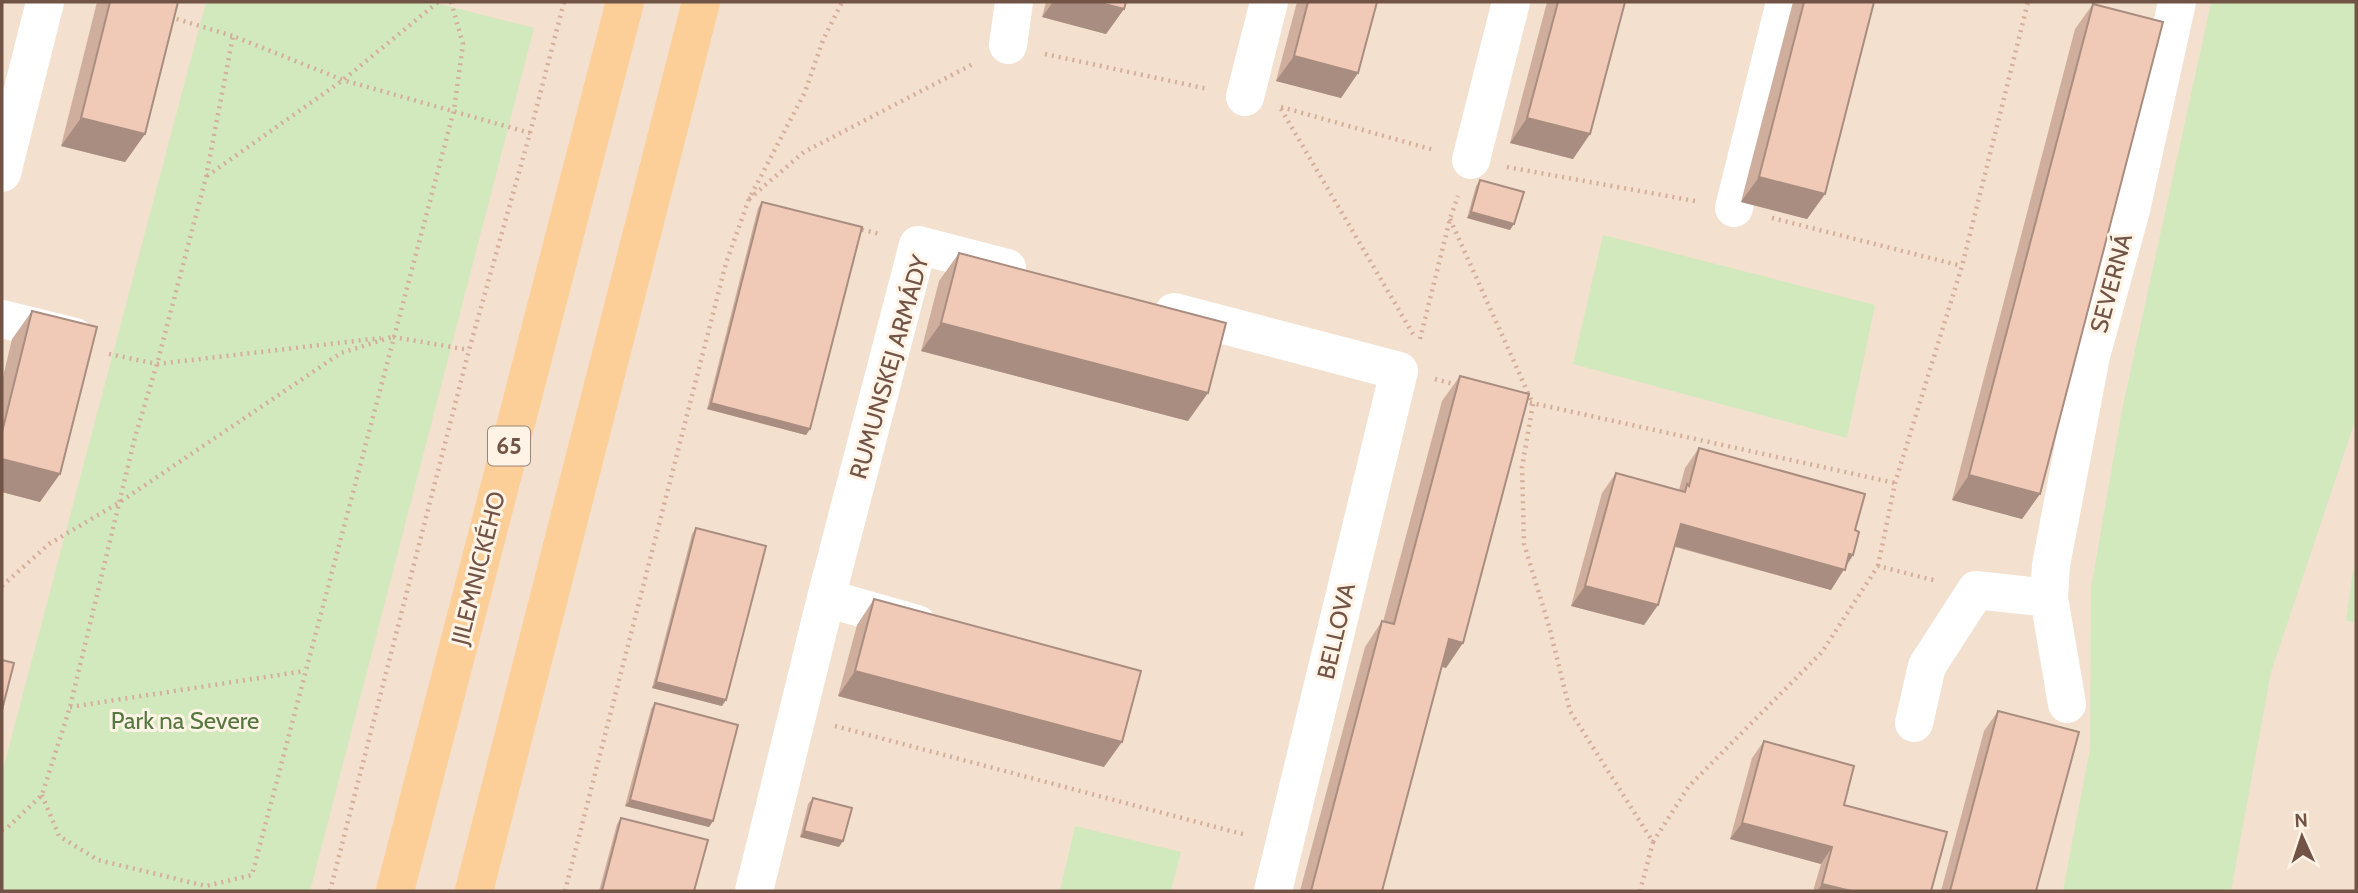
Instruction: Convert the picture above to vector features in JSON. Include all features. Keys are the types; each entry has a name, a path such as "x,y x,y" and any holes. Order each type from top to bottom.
{"main road":[{"name":"JILEMNICKÉHO","path":"395,891 625,2"},
{"path":"474,891 701,2"}],"street":[{"path":"2,173 45,2"},
{"path":"1008,46 1014,2"},
{"path":"1262,102 1269,2"},
{"path":"1471,160 1511,2"},
{"path":"1734,208 1785,2"},
{"name":"SEVERNÁ","path":"2050,581 2091,356 2132,210 2177,2"},
{"name":"RUMUNSKEJ ARMÁDY","path":"754,891 826,598 918,245 1038,276"},
{"path":"1145,304 1398,370"},
{"path":"2,319 78,337"},
{"name":"BELLOVA","path":"1273,891 1398,370"},
{"path":"1913,723 1927,666 1976,590 2050,581 2067,704"},
{"path":"826,598 944,631"}],"path":[{"path":"206,177 342,80 438,2"},
{"path":"42,795 59,835 98,860 206,886 252,875 454,110 463,44 451,2"},
{"path":"330,891 469,350 564,2"},
{"path":"565,891 726,263 750,199 805,92 823,40 842,2"},
{"path":"1640,891 1653,842 1689,786 1822,652 1878,566 1895,483 1962,266 2028,2"},
{"path":"162,15 233,36 342,80 530,133"},
{"path":"2,830 8,828 42,795 70,707 135,437 206,177 233,36"},
{"path":"750,199 804,152 1008,46"},
{"path":"1262,102 1419,344 1450,219 1471,160"},
{"path":"750,199 762,202"},
{"path":"1450,219 1533,404 1522,467 1524,544 1549,626 1570,711 1653,842"},
{"path":"853,227 918,245"},
{"path":"2,586 49,544 120,502 341,353 396,336"},
{"path":"78,337 94,351 157,364 396,336 469,350"},
{"path":"1398,370 1466,387"},
{"path":"1520,400 1895,483"},
{"path":"1878,566 1976,590"},
{"path":"70,707 305,671"},
{"path":"797,716 1285,845"}],"shaded area":[{"path":"2,2 2356,2 2356,891 2,891"}],"green space":[{"name":"Park na Severe","path":"206,2 432,2 534,28 310,891 2,891 2,773"},
{"path":"2356,2 2356,418 2271,672 2231,891 2063,891 2090,749 2091,588 2122,410 2211,3"},
{"path":"1603,235 1875,305 1847,438 1573,364"},
{"path":"2356,550 2356,622 2346,621"},
{"path":"1075,826 1181,852 1171,891 1060,891"}],"building":[{"path":"110,2 178,2 145,134 81,118"},
{"path":"1097,2 1126,2 1124,9"},
{"path":"1308,2 1377,2 1358,73 1294,56"},
{"path":"1558,2 1625,2 1590,134 1527,118"},
{"path":"1804,2 1874,2 1825,194 1759,177"},
{"path":"2093,4 2163,22 2040,494 1969,475"},
{"path":"1480,180 1524,192 1514,224 1471,212"},
{"path":"762,202 862,227 810,429 711,403"},
{"path":"959,253 1226,323 1208,393 941,323"},
{"path":"32,311 97,327 60,474 2,459 2,432"},
{"path":"1460,376 1529,394 1463,643 1449,639 1382,891 1311,891 1382,621 1394,624"},
{"path":"1699,448 1865,494 1855,530 1859,532 1853,555 1849,554 1845,570 1681,524 1658,605 1585,586 1616,473 1685,492"},
{"path":"696,528 766,546 726,700 656,682"},
{"path":"874,599 1141,671 1122,742 855,671"},
{"path":"2,660 14,663 2,710"},
{"path":"655,703 738,725 713,821 630,800"},
{"path":"1998,711 2079,732 2036,891 1950,891"},
{"path":"1764,741 1854,766 1844,805 1947,832 1931,891 1851,891 1822,884 1832,847 1742,823"},
{"path":"813,798 852,808 843,841 804,831"},
{"path":"621,818 708,840 694,891 602,891"}]}
